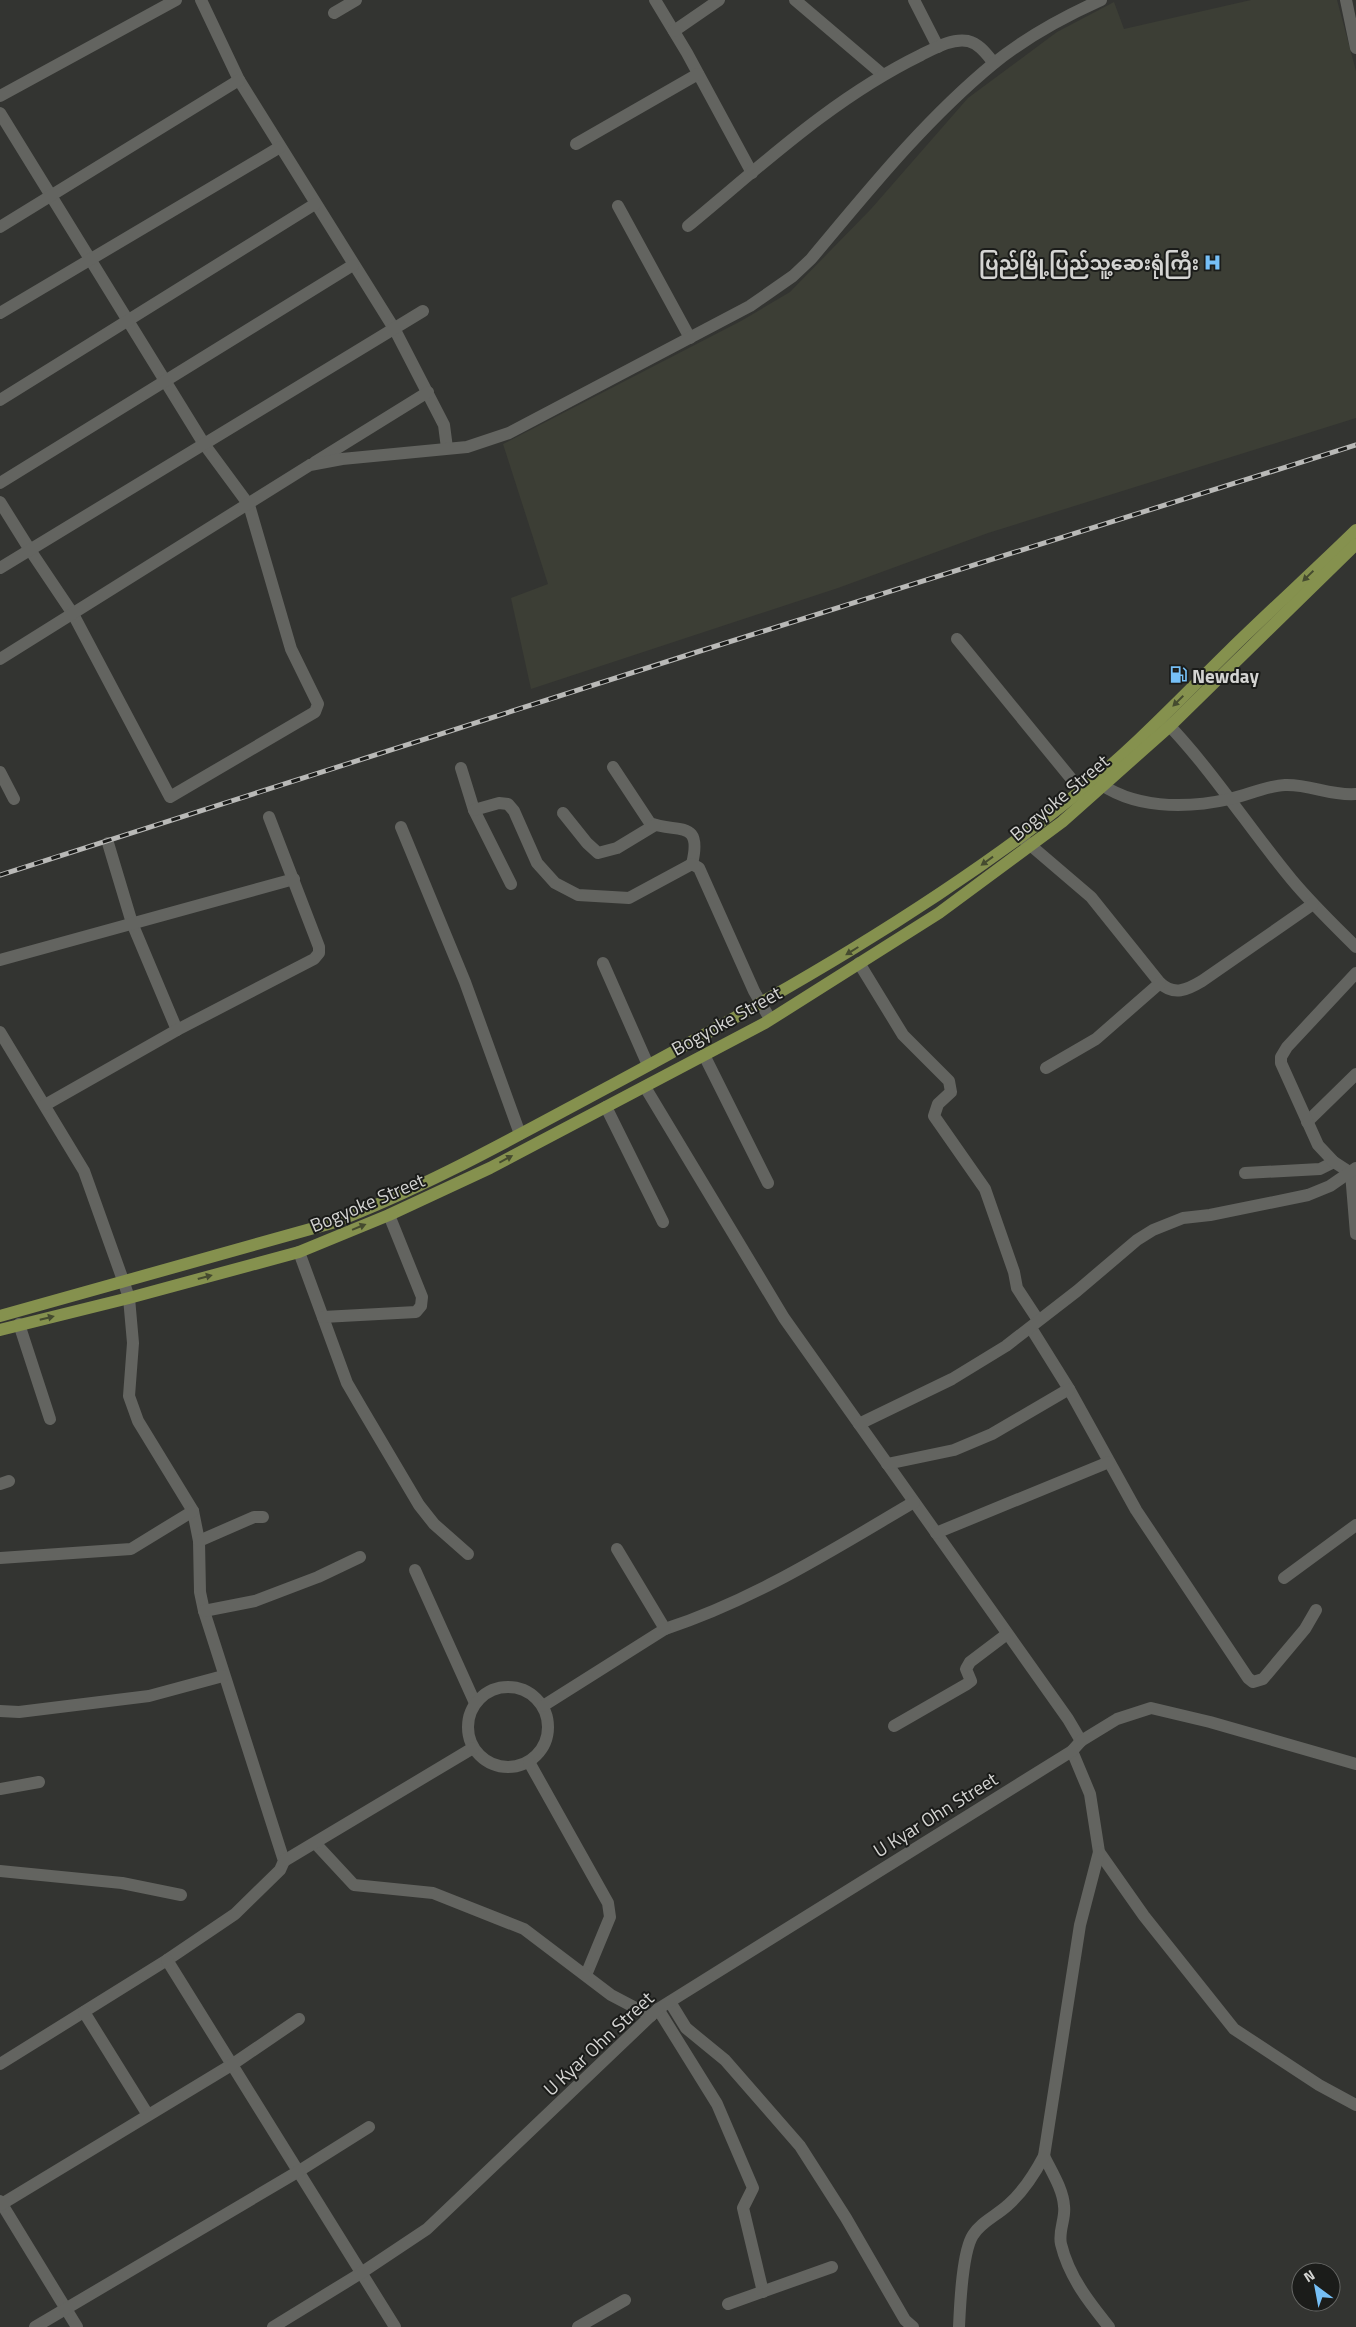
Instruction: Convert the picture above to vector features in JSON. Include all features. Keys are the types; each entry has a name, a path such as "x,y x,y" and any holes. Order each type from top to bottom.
{"main road":[{"name":"Bogyoke Street","path":"0,1330 129,1298 299,1252 389,1215 490,1168 770,1019 939,913 1031,846 1166,721 1337,556 1356,530"},
{"name":"Bogyoke Street","path":"1337,556 1356,544"},
{"name":"Bogyoke Street","path":"0,1316 124,1283 332,1223 372,1208 464,1164 762,1003 926,904 1021,837 1085,795"}],"street":[{"path":"0,96 176,0"},
{"path":"201,0 239,80 395,330 444,425 447,448"},
{"path":"334,13 356,0"},
{"path":"655,0 752,173"},
{"path":"674,31 719,0"},
{"path":"795,0 882,74"},
{"path":"914,0 938,47"},
{"path":"310,465 342,458 467,447 509,433 750,306 793,276 926,127 994,63 1047,28 1101,0"},
{"path":"1346,0 1353,15 1356,48"},
{"path":"688,226 834,105 882,74 950,42 967,41 982,49 994,63"},
{"path":"576,144 698,74"},
{"path":"0,227 239,80"},
{"path":"0,113 204,444 249,505 291,649 318,704 315,712 170,797 73,614 0,502"},
{"path":"0,314 280,147"},
{"path":"0,400 315,204"},
{"path":"618,206 690,338"},
{"path":"0,483 353,265"},
{"path":"0,568 395,330 423,311"},
{"path":"0,659 428,392"},
{"path":"957,640 1085,795"},
{"path":"1166,721 1313,904 1355,945"},
{"path":"474,810 498,803 508,804 514,811 537,863 555,883 578,895 629,898 692,864 695,850 691,834 686,829 650,823 613,767"},
{"path":"461,768 474,810 511,884"},
{"path":"0,772 14,799"},
{"path":"1099,783 1124,797 1145,803 1192,804 1230,799 1286,785 1336,795 1356,794"},
{"path":"563,814 587,843 598,853 617,848 655,825"},
{"path":"45,1105 177,1030 314,959 319,953 319,947 269,816"},
{"path":"401,827 465,982 520,1134"},
{"path":"1021,837 1090,898 1160,983 1168,990 1176,991 1195,985 1313,904"},
{"path":"108,843 132,923 177,1030"},
{"path":"692,864 699,868 754,991 770,1019"},
{"path":"0,960 294,880"},
{"path":"603,963 648,1065"},
{"path":"859,963 903,1036 949,1082 951,1092 938,1104 934,1116 985,1189 1014,1272 1017,1288 1034,1324 1136,1510 1248,1678 1253,1682 1263,1679 1305,1628 1316,1610"},
{"path":"1353,1171 1334,1162 1318,1145 1283,1069 1281,1057 1287,1047 1356,972"},
{"path":"1046,1068 1096,1039 1160,983"},
{"path":"0,1032 84,1171 124,1283 129,1298 133,1343 128,1396 138,1421 193,1512 199,1541 200,1592 204,1611 223,1676 284,1861"},
{"path":"704,1055 768,1183"},
{"path":"1307,1122 1356,1074"},
{"path":"645,1086 784,1318 1068,1719 1081,1741"},
{"path":"606,1107 663,1222"},
{"path":"1245,1172 1320,1169 1334,1162"},
{"path":"859,1424 952,1379 1034,1324 1077,1291 1136,1240 1164,1225 1183,1218 1210,1215 1308,1195 1330,1186 1353,1171"},
{"path":"1353,1171 1356,1234"},
{"path":"323,1317 416,1312 421,1306 422,1297 389,1215"},
{"path":"299,1252 347,1383 418,1505 434,1524 468,1554"},
{"path":"19,1324 50,1419"},
{"path":"887,1464 954,1450 992,1434 1069,1389"},
{"path":"936,1533 1109,1462"},
{"path":"543,1706 665,1629 708,1615 741,1601 914,1502"},
{"path":"0,1558 131,1549 193,1512"},
{"path":"199,1541 254,1517 263,1517"},
{"path":"1284,1578 1356,1525"},
{"path":"617,1549 665,1629"},
{"path":"204,1611 255,1601 318,1577 360,1557"},
{"path":"415,1570 475,1702"},
{"path":"894,1726 971,1681 966,1670 970,1662 1007,1634"},
{"path":"0,1711 19,1712 149,1696 223,1676"},
{"path":"502,1686 518,1687 532,1694 543,1706 548,1721 548,1736 541,1751 529,1762 514,1767 498,1766 484,1759 473,1748 468,1733 469,1717 475,1702 487,1692 502,1686"},
{"name":"U Kyar Ohn Street","path":"273,2327 361,2273 427,2229 654,2013 1072,1751 1081,1741 1117,1719 1151,1708 1210,1722 1356,1764"},
{"path":"0,2064 167,1960 234,1914 280,1870 284,1861 473,1748"},
{"path":"959,2327 960,2298 972,2236 985,2222 1007,2206 1028,2184 1044,2156 1080,1925 1099,1852 1090,1794 1072,1751"},
{"path":"529,1762 608,1904 610,1917 586,1975"},
{"path":"0,1789 40,1782"},
{"path":"315,1843 354,1885 433,1893 524,1929 611,1995 654,2013 717,2104 753,2188 743,2208 763,2292"},
{"path":"1099,1852 1144,1916 1234,2029 1319,2085 1356,2105"},
{"path":"0,1871 122,1884 181,1895"},
{"path":"167,1960 395,2327"},
{"path":"670,2002 686,2028 725,2060 800,2146 846,2218 904,2320 913,2327"},
{"path":"84,2012 148,2116"},
{"path":"78,2327 1,2204 233,2064 299,2020"},
{"path":"35,2327 299,2171 369,2127"},
{"path":"1044,2156 1057,2183 1065,2206 1061,2242 1070,2269 1082,2294 1109,2327"},
{"path":"728,2304 832,2267"},
{"path":"578,2327 625,2300"}],"shaded area":[{"path":"1251,0 1337,0 1356,71 1356,418 988,533 838,588 531,689 511,598 548,584 503,444 741,321 790,292 871,209 968,98 1057,32 1114,2 1124,29"}],"railway":[{"path":"0,875 697,652 1356,445"}],"place":[{"name":"ပြည်မြို့ပြည်သူ့ဆေးရုံကြီး","path":"1213,262"},
{"name":"Newday","path":"1178,675"}]}
